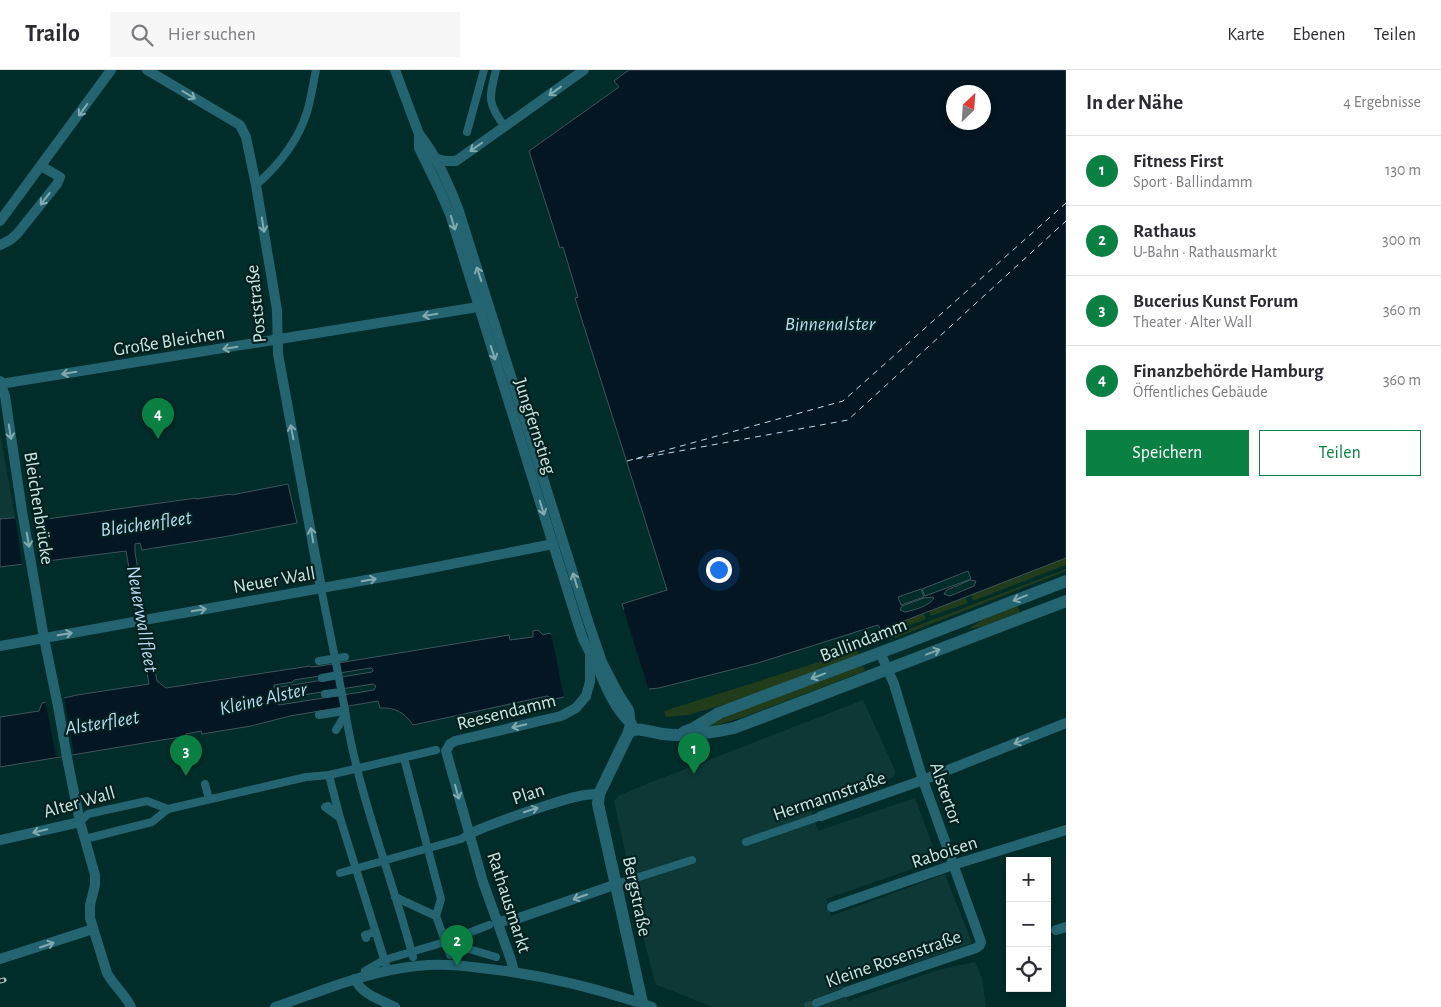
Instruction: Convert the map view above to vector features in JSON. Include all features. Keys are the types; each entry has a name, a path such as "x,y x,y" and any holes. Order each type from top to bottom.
{"street":[{"path":"0,221 111,70"},
{"name":"Poststraße","path":"147,70 240,124 246,136 277,310 278,354 321,588"},
{"path":"256,185 285,156 297,136 307,112 316,70"},
{"name":"Jungfernstieg","path":"395,70 419,134 428,145 458,208 491,312 583,622 590,654 614,693 629,710 630,728"},
{"path":"467,132 484,70"},
{"path":"496,70 490,99 495,112 505,127"},
{"path":"434,158 456,161 584,70"},
{"name":"Jungfernstieg","path":"419,134 419,148 445,202 553,544 583,622 614,693"},
{"path":"0,245 17,234 57,184 60,177 41,166"},
{"path":"478,307 491,312"},
{"name":"Große Bleichen","path":"0,383 478,307"},
{"name":"Bleichenbrücke","path":"0,383 5,396 44,638 80,822 94,875 95,885 90,918 107,973 111,981 128,1000 131,1007"},
{"name":"Neuer Wall","path":"0,646 425,570 553,544"},
{"name":"Ballindamm","path":"674,735 694,728 719,713 1066,581"},
{"path":"321,588 356,769 412,954"},
{"name":"Ballindamm","path":"630,728 674,735 697,734 734,728 1066,602"},
{"name":"Alstertor","path":"880,652 894,684 923,780 980,937 980,945"},
{"name":"Reesendamm","path":"469,834 446,756 446,750 450,744 454,741 561,716 576,708 586,696 590,682 590,654"},
{"path":"319,661 336,661 345,656"},
{"path":"322,678 338,675"},
{"path":"325,694 342,692"},
{"path":"319,715 345,712"},
{"path":"336,730 345,712"},
{"name":"Hermannstraße","path":"746,842 923,780 1066,723"},
{"path":"599,794 630,728"},
{"name":"Alter Wall","path":"84,839 152,822 168,808 306,777 329,775 436,750"},
{"path":"404,758 442,900 436,916 450,955"},
{"path":"329,775 340,818 385,962"},
{"path":"205,784 209,799"},
{"name":"Plan","path":"469,834 497,822 566,799 587,794 599,794"},
{"name":"Bergstraße","path":"599,794 598,804 646,1006"},
{"name":"Alter Wall","path":"0,840 80,822 88,814 147,801 168,808"},
{"path":"327,806 340,818"},
{"name":"Raboisen","path":"832,907 954,865 1066,830"},
{"path":"340,873 461,839 469,834"},
{"name":"Rathausmarkt","path":"275,1007 355,979 416,966 437,964 514,971 494,924 469,834"},
{"path":"365,971 385,962 494,924 519,918 692,860"},
{"path":"395,897 436,916"},
{"path":"0,959 93,929"},
{"path":"366,938 365,935 375,932"},
{"path":"445,942 496,957"},
{"name":"Kleine Rosenstraße","path":"816,1003 980,945"},
{"path":"514,971 594,990 646,1006"},
{"path":"355,979 366,993 395,1007"}],"shaded area":[{"path":"0,433 15,517 0,519"},
{"path":"863,700 895,770 895,774 892,778 810,806 818,831 915,798 938,860 826,899 831,916 945,874 972,943 843,984 848,1001 938,970 975,962 982,978 986,1007 713,1007 657,985 633,898 635,894 630,865 627,861 614,801 618,796 649,783"}],"green space":[{"path":"1066,558 1066,565 973,601 971,595"},
{"path":"1066,569 1066,571 895,638 893,635"},
{"path":"965,597 968,603 931,616 929,611"},
{"path":"1017,606 1020,612 984,626 970,629 982,620"},
{"path":"923,613 926,619 880,637 877,631"},
{"path":"857,650 859,655 730,703 688,715 666,717 664,711"},
{"path":"863,665 865,671 741,718 706,728 714,720"}],"water":[{"name":"Binnenalster","path":"629,70 1066,70 1066,558 881,630 878,625 758,663 659,688 550,700 547,696 413,725 407,717 399,712 380,708 378,701 290,716 251,726 202,734 201,731 186,734 186,736 0,767 0,717 39,711 42,703 77,695 149,684 126,551 0,567 0,519 46,515 47,519 196,498 232,495 288,484 297,523 142,550 140,543 135,544 157,681 166,688 320,666 509,635 510,640 533,637 533,631 538,630 543,635 549,633 552,635 624,610 622,604 667,590 575,298 578,297 563,247 560,248 529,151 619,87 614,81","holes":["968,571 971,579 925,596 922,589","970,580 976,581 974,586 950,596 944,594 947,590","921,589 924,597 901,605 898,597","924,598 934,598 917,609 905,612 900,610 902,606","371,668 373,670 372,672 274,688 274,685 293,682 294,680","373,684 376,686 374,690 279,705 276,703 277,699"]}],"pier":[{"path":"33,515 41,562 22,566 15,517"},
{"path":"623,608 649,690 564,698 551,633"},
{"path":"64,696 74,753 56,757 45,700"}],"ferry route":[{"path":"627,461 843,401 1066,203"},
{"path":"636,459 848,420 1066,221"}],"tunnel":[{"path":"805,1007 816,1003"}],"railway":[{"path":"0,981 4,980"}],"place":[{"name":"Finanzbehörde Hamburg","path":"158,439"},
{"name":"Fitness First","path":"694,774"},
{"name":"Bucerius Kunst Forum","path":"186,776"},
{"name":"Rathaus","path":"457,966"}],"water label":[{"name":"Bleichenfleet","path":"146,523"},
{"name":"Neuerwallfleet","path":"143,619"},
{"name":"Kleine Alster","path":"263,698"},
{"name":"Alsterfleet","path":"102,722"}]}
